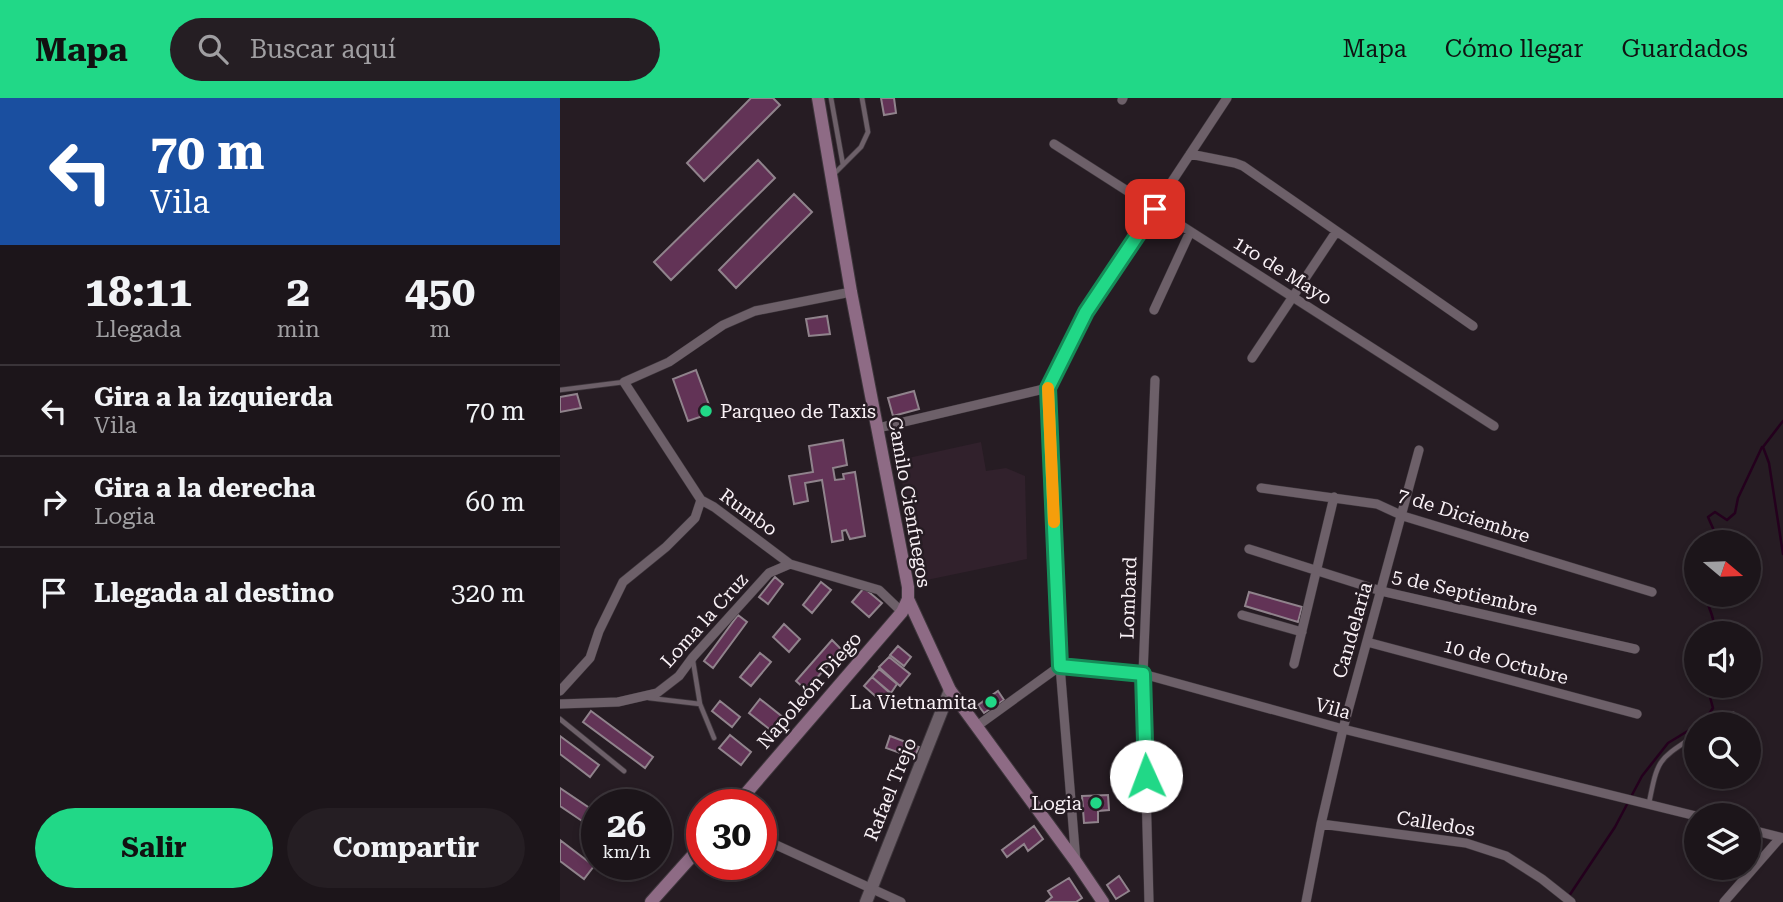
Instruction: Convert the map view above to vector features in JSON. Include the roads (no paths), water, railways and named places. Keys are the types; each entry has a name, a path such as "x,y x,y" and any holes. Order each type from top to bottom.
{"main road":[{"name":"Camilo Cienfuegos","path":"818,98 851,292 908,587 908,599 950,691 1103,902"},
{"name":"Napoleón Diego","path":"750,789 902,612 908,599"},
{"path":"651,902 686,863"}],"street":[{"path":"1076,862 1060,666 1048,388 1086,312 1227,98"},
{"name":"1ro de Mayo","path":"1054,144 1494,426"},
{"path":"1190,154 1244,166 1473,326"},
{"path":"1154,310 1189,232"},
{"path":"1252,358 1336,232"},
{"path":"624,382 670,362 723,324 755,311 851,292"},
{"name":"Lombard","path":"1149,902 1143,674 1155,380"},
{"name":"Rumbo","path":"624,382 701,500 790,564 879,590 902,612"},
{"path":"878,428 1048,388"},
{"name":"Candelaria","path":"1306,902 1343,729 1419,450"},
{"name":"7 de Diciembre","path":"1261,488 1377,504 1403,516 1652,592"},
{"path":"1294,664 1334,497"},
{"path":"560,691 590,658 599,631 623,582 666,547 695,518 701,500"},
{"name":"5 de Septiembre","path":"1249,549 1381,591 1635,649"},
{"name":"Loma la Cruz","path":"560,704 595,704 645,697 668,686 769,573 790,564"},
{"path":"1242,615 1302,632"},
{"name":"10 de Octubre","path":"1367,642 1637,714"},
{"path":"977,726 1060,666"},
{"name":"Vila","path":"1060,666 1143,674 1343,729 1684,813"},
{"name":"Rafael Trejo","path":"866,902 950,691"},
{"name":"Calledos","path":"1321,824 1466,843 1506,856 1569,900"},
{"path":"1724,902 1781,838 1761,833"},
{"path":"777,845 901,902"}],"lane":[{"path":"831,98 843,165"},
{"path":"831,177 861,146 868,132 862,98"},
{"path":"560,390 624,382"},
{"path":"692,657 700,704 714,737"},
{"path":"645,697 700,704"},
{"path":"560,719 624,771"},
{"path":"1649,803 1660,760 1684,743"}],"waterway":[{"path":"1783,421 1763,447 1769,463 1783,554"},
{"path":"1714,530 1708,517 1715,512 1727,520 1735,513 1738,498 1762,447"},
{"path":"1709,607 1713,621"},
{"path":"1710,698 1713,708 1710,712"},
{"path":"1569,896 1615,827 1642,776 1668,743 1684,733"}],"place":[{"name":"Parqueo de Taxis","path":"706,411"},
{"name":"La Vietnamita","path":"991,702"},
{"name":"Logia","path":"1096,803"}]}
